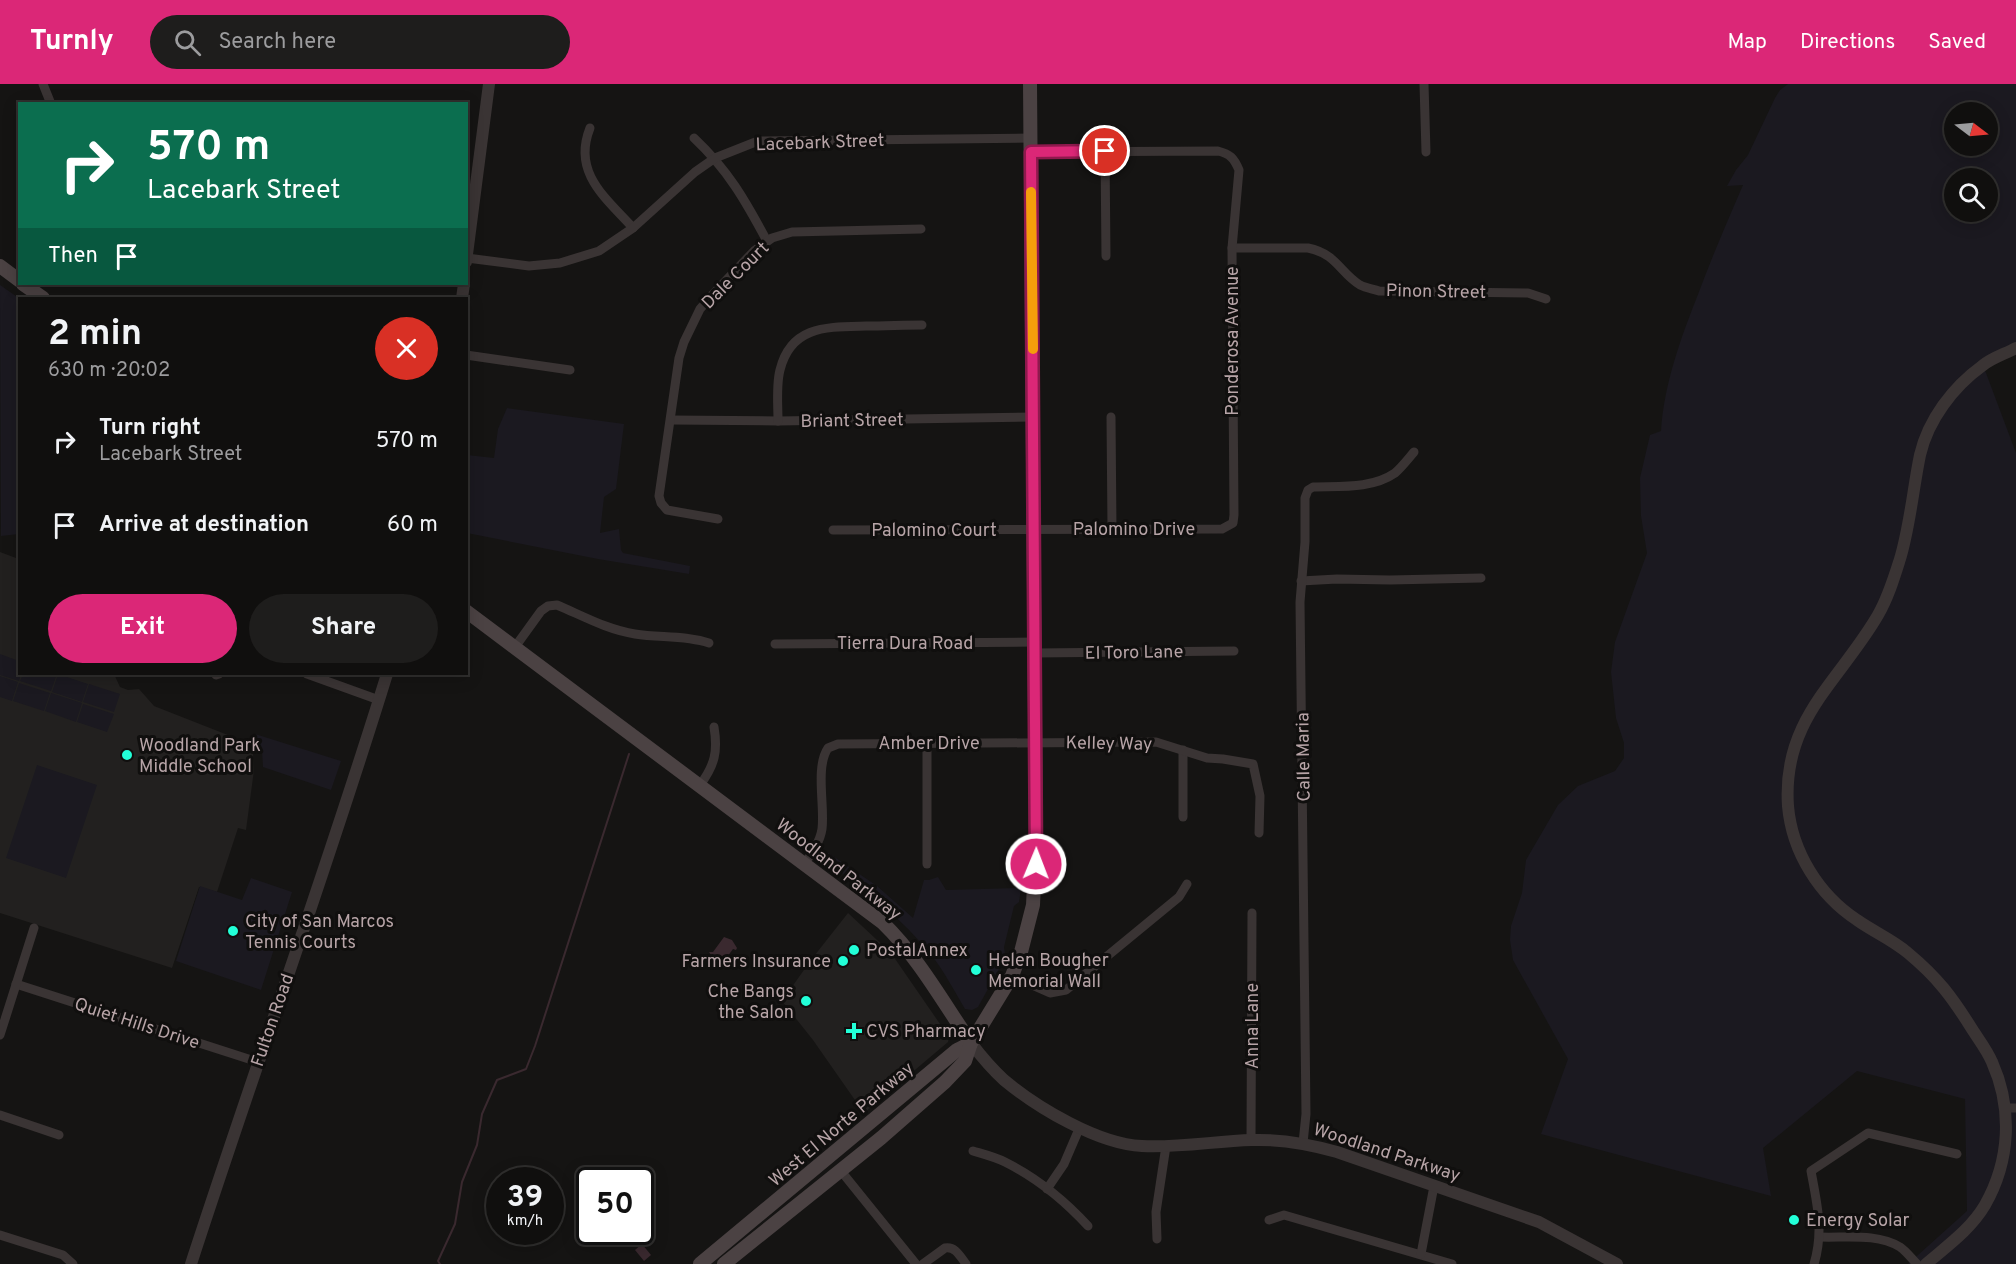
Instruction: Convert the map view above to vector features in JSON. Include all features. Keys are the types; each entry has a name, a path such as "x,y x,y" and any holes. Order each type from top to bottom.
{"main road":[{"path":"970,1043 1012,976 1027,932 1035,884 1035,530 1030,84"},
{"path":"0,266 18,279"},
{"path":"24,285 42,297"},
{"name":"Woodland Parkway","path":"468,612 882,923 897,937 970,1043"},
{"name":"West El Norte Parkway","path":"724,1264 841,1170 945,1082 965,1061 970,1043"},
{"name":"West El Norte Parkway","path":"700,1264 957,1050 970,1043"}],"street":[{"path":"44,84 50,102"},
{"path":"468,243 472,174 489,84"},
{"path":"1425,84 1426,152"},
{"path":"590,128 586,138 584,157 589,176 633,228"},
{"path":"694,138 715,158 744,197 767,241"},
{"name":"Lacebark Street","path":"468,260 529,266 560,264 599,251 633,228 694,172 715,158 758,141 1031,138"},
{"path":"1031,152 1105,151 1106,256"},
{"name":"Ponderosa Avenue","path":"1105,151 1218,151 1228,153 1235,160 1239,170 1232,248 1233,523"},
{"name":"Dale Court","path":"718,519 667,510 659,496 679,358 700,309 754,251 767,241 792,232 921,229"},
{"name":"Pinon Street","path":"1232,248 1318,250 1332,258 1360,284 1379,291 1528,292 1546,299"},
{"path":"778,421 779,373 784,357 796,340 810,332 828,327 922,325"},
{"path":"1926,1264 1969,1227 1985,1205 2002,1163 2011,1108 1992,1060 1943,985 1906,951 1855,919 1825,893 1805,863 1793,835 1788,807 1788,778 1792,753 1810,711 1877,616 1889,594 1901,555 1921,452 1931,425 1957,387 1983,364 2016,348"},
{"path":"468,355 570,370"},
{"name":"Briant Street","path":"671,420 778,421 1034,417"},
{"path":"1111,417 1112,529"},
{"name":"Calle Maria","path":"1303,1143 1306,1103 1301,581 1305,542 1305,498 1308,490 1313,487 1377,482 1393,474 1414,452"},
{"name":"Palomino Drive","path":"1035,530 1222,529 1233,523"},
{"name":"Palomino Court","path":"833,530 1035,530"},
{"path":"1301,581 1481,578"},
{"path":"515,647 541,611 548,606 557,605 611,629 637,634 691,638 709,643"},
{"name":"Tierra Dura Road","path":"775,644 1035,647"},
{"name":"El Toro Lane","path":"1035,647 1233,651"},
{"path":"310,675 379,700"},
{"name":"Fulton Road","path":"191,1264 330,852 387,675"},
{"path":"700,785 716,758 717,743 714,727"},
{"name":"Kelley Way","path":"1034,743 1156,742 1207,758 1253,764 1260,796 1259,833"},
{"path":"927,743 927,864"},
{"name":"Amber Drive","path":"805,864 817,845 822,831 822,760 826,751 838,744 1034,743"},
{"path":"1182,750 1183,817"},
{"path":"1012,976 1050,993 1066,990 1179,897 1187,884"},
{"name":"Anna Lane","path":"1251,1140 1252,913"},
{"path":"0,1035 34,928"},
{"name":"Quiet Hills Drive","path":"16,984 258,1062"},
{"name":"Woodland Parkway","path":"970,1043 1005,1080 1080,1129 1114,1142 1141,1146 1251,1140 1303,1143 1337,1152 1539,1221 1617,1264"},
{"path":"0,1115 59,1135"},
{"path":"1047,1189 1064,1164 1080,1129"},
{"path":"1814,1264 1820,1238 1820,1225 1811,1171 1868,1133 1957,1154"},
{"path":"1157,1239 1156,1212 1166,1146"},
{"path":"973,1150 1004,1161 1047,1189 1088,1226"},
{"path":"841,1170 916,1264"},
{"path":"1421,1254 1434,1186"},
{"path":"1269,1220 1284,1215 1452,1264"},
{"path":"0,1235 63,1255 73,1264"},
{"path":"1820,1238 1884,1240 1901,1248 1917,1264"},
{"path":"923,1264 948,1247 954,1248 966,1264"}],"shaded area":[{"path":"1788,84 2016,84 2016,348 1983,365 2016,453 2016,1264 1908,1264 1967,1211 1965,1099 1857,1071 1763,1148 1771,1196 1541,1134 1568,1059 1513,960 1510,940 1511,926 1522,893 1526,860 1558,805 1578,786 1615,771 1624,758 1624,743 1616,718 1611,672 1615,642 1647,553 1641,516 1640,478 1650,435 1661,431 1669,380 1679,346 1743,185 1727,186 1748,155 1775,98"},
{"path":"0,285 18,298 18,534 1,536"},
{"path":"507,408 624,424 616,489 604,497 600,533 619,529 623,553 690,566 689,574 468,533 468,455 494,458 498,429"},
{"name":"Woodland Park Middle School","path":"18,551 18,675 114,675 120,687 128,690 139,689 154,706 238,739 247,744 253,753 254,770 246,830 238,828 217,892 199,887 172,968 0,913 0,552 16,558"},
{"path":"0,654 18,661 18,675 21,675 19,681 0,675"},
{"path":"23,675 57,675 51,691 20,681"},
{"path":"58,675 88,684 82,702 52,692"},
{"path":"0,676 18,682 12,701 0,697"},
{"path":"19,683 50,693 44,711 13,701"},
{"path":"89,684 120,694 114,712 83,702"},
{"path":"51,693 82,703 76,722 45,711"},
{"path":"83,704 114,714 107,732 77,722"},
{"path":"255,734 341,761 331,790 263,767 262,750 254,737"},
{"path":"37,765 97,785 66,878 6,858"},
{"path":"824,850 877,886 913,918 924,880 938,877 946,890 1021,888 1019,902 1014,906 1004,947 1005,954 978,1007 972,1010 965,1009 942,969 921,943 883,906 826,861"},
{"name":"City of San Marcos Tennis Courts","path":"251,878 292,892 261,990 176,961 200,886 242,900"},
{"path":"848,913 891,953 949,1037 948,1042 864,1113 813,1040 782,1001"},
{"path":"724,937 732,940 737,948 733,949 722,964 714,960 709,952 713,952"},
{"path":"643,1245 651,1255 644,1261 635,1250"}],"waterway":[{"path":"440,1264 438,1261 455,1224 462,1182 477,1145 482,1114 497,1080 526,1069 535,1046 629,754"}],"slow traffic":[{"path":"1031,192 1033,349"}],"place":[{"name":"Woodland Park Middle School","path":"127,755"},
{"name":"City of San Marcos Tennis Courts","path":"233,931"},
{"name":"PostalAnnex","path":"854,950"},
{"name":"Farmers Insurance","path":"843,961"},
{"name":"Helen Bougher Memorial Wall","path":"976,970"},
{"name":"Che Bangs the Salon","path":"806,1001"},
{"name":"CVS Pharmacy","path":"854,1031"},
{"name":"Energy Solar","path":"1794,1220"}],"route":[{"path":"1036,864 1031,152 1105,151"}]}
